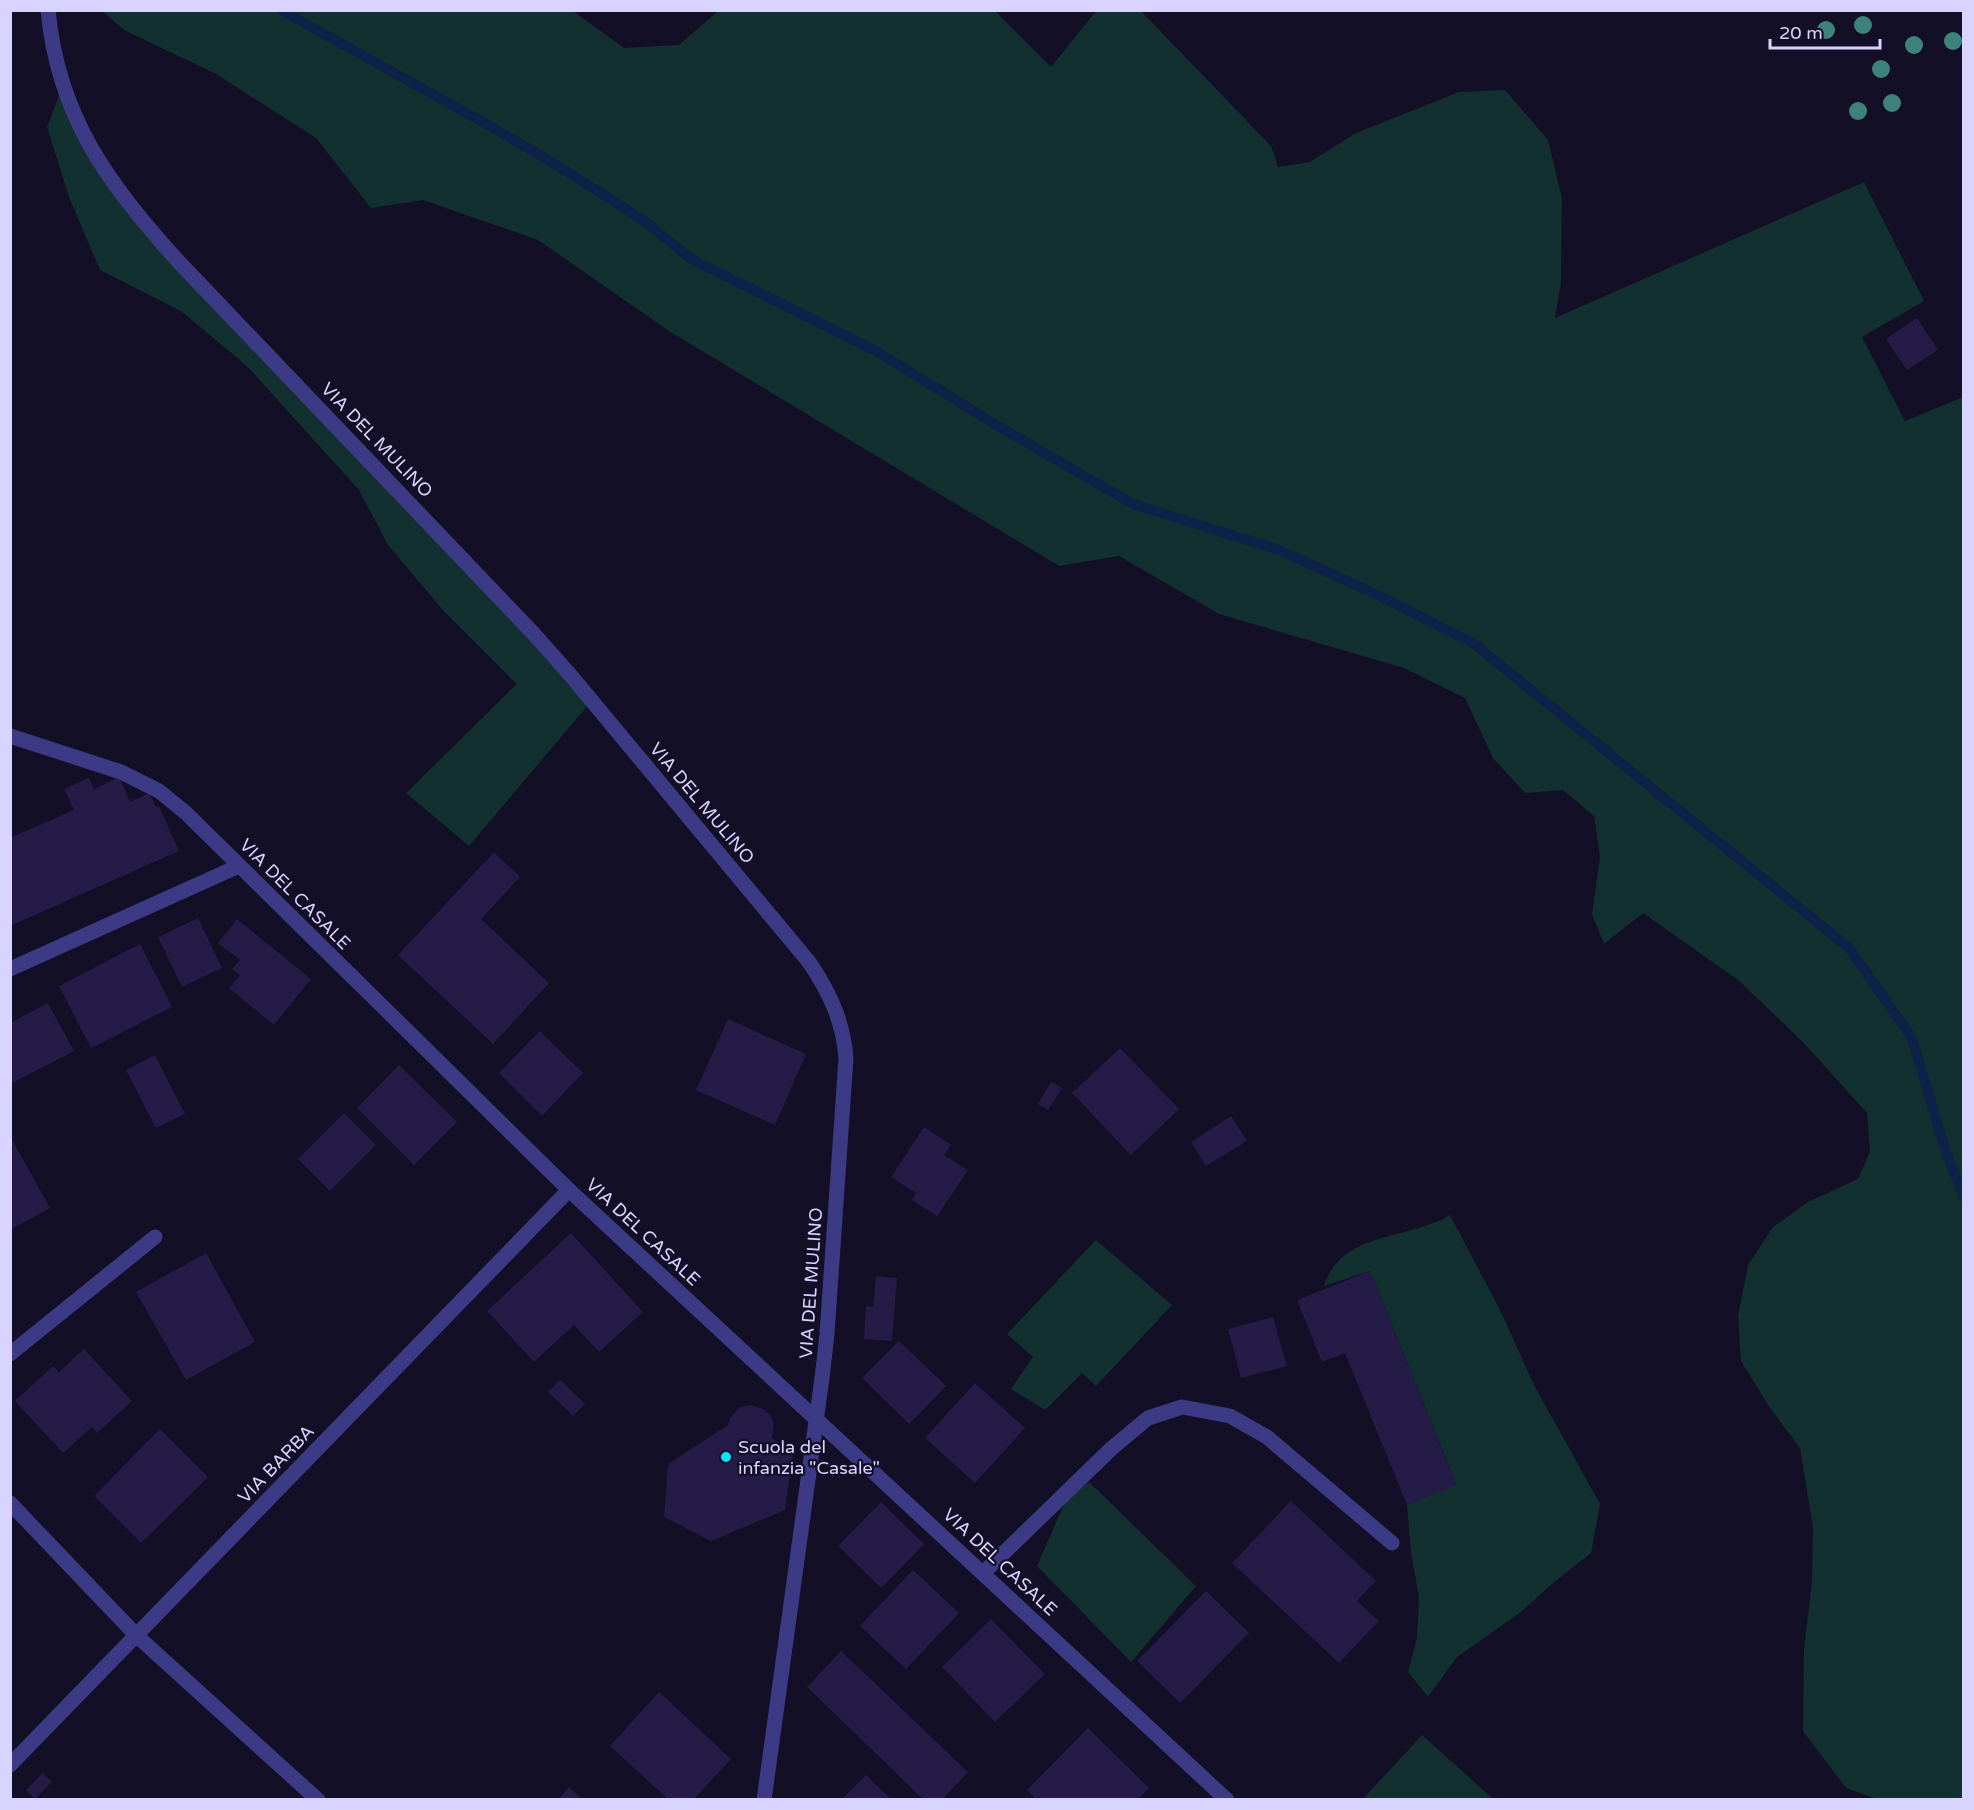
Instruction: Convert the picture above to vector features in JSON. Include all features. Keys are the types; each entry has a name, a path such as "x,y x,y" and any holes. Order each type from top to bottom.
{"street":[{"name":"VIA DEL MULINO","path":"48,10 53,50 63,87 77,123 104,171 136,213 177,260 547,648 809,962 828,990 842,1027 846,1058 827,1334 764,1800"},
{"name":"VIA DEL CASALE","path":"10,736 121,772 154,788 186,813 569,1190 1227,1800"},
{"path":"10,969 239,866"},
{"name":"VIA BARBA","path":"10,1765 569,1190"},
{"path":"10,1354 155,1237"},
{"path":"983,1573 1130,1433 1148,1418 1182,1407 1230,1416 1267,1437 1392,1543"},
{"path":"10,1503 137,1636 318,1800"}],"green space":[{"path":"102,11 573,11 624,48 679,45 718,11 995,11 1051,67 1096,11 1141,11 1271,146 1278,167 1310,162 1356,133 1459,92 1505,90 1548,140 1562,198 1561,282 1555,318 1864,182 1924,301 1862,337 1905,421 1963,397 1963,1799 1877,1799 1846,1788 1803,1731 1804,1649 1812,1581 1813,1528 1800,1448 1770,1408 1741,1361 1738,1316 1748,1265 1773,1227 1808,1202 1858,1179 1870,1152 1867,1113 1801,1040 1738,980 1643,913 1604,944 1592,914 1600,857 1594,816 1563,790 1525,793 1493,758 1465,698 1404,668 1219,614 1119,556 1059,566 669,331 538,240 423,200 371,208 316,138 216,74 124,30"},
{"path":"61,90 104,178 589,704 469,846 406,793 517,684 441,608 388,545 359,490 248,367 181,311 100,270 69,197 47,127"},
{"path":"1450,1215 1502,1314 1534,1385 1600,1504 1591,1553 1521,1612 1457,1657 1428,1697 1408,1672 1417,1638 1419,1598 1411,1552 1407,1505 1456,1484 1370,1271 1324,1286 1333,1268 1345,1255 1378,1239 1434,1223"},
{"path":"1096,1240 1172,1305 1096,1386 1082,1373 1045,1410 1011,1389 1033,1357 1007,1334"},
{"path":"1089,1482 1196,1586 1131,1662 1037,1566 1065,1502"},
{"path":"1422,1735 1493,1799 1363,1799"}],"building":[{"path":"1917,318 1938,350 1907,370 1886,339"},
{"path":"119,777 130,802 149,793 156,807 159,806 179,851 10,926 10,838 74,810 64,789 89,778 94,789"},
{"path":"494,852 520,877 481,919 549,983 493,1044 398,955"},
{"path":"198,918 222,968 182,987 158,937"},
{"path":"237,919 311,979 274,1025 229,988 240,975 232,969 240,960 218,943"},
{"path":"140,944 172,1007 91,1048 59,986"},
{"path":"48,1003 74,1051 10,1084 10,1023"},
{"path":"728,1019 806,1054 775,1125 696,1090"},
{"path":"540,1031 583,1073 542,1116 499,1073"},
{"path":"1120,1048 1179,1109 1131,1155 1072,1093"},
{"path":"155,1055 185,1114 156,1128 126,1070"},
{"path":"399,1065 457,1122 414,1165 357,1108"},
{"path":"1051,1082 1062,1088 1048,1110 1038,1104"},
{"path":"344,1113 376,1145 330,1191 298,1159"},
{"path":"1231,1116 1247,1141 1206,1166 1191,1142"},
{"path":"924,1127 951,1145 944,1155 968,1170 937,1216 912,1200 916,1193 891,1177"},
{"path":"10,1136 50,1208 10,1230"},
{"path":"571,1233 643,1312 599,1352 574,1325 534,1362 487,1311"},
{"path":"206,1253 255,1342 186,1380 136,1292"},
{"path":"1370,1271 1456,1485 1407,1505 1345,1353 1322,1362 1297,1300"},
{"path":"876,1276 897,1278 892,1341 864,1339 866,1306 873,1307"},
{"path":"1273,1317 1287,1366 1241,1378 1228,1329"},
{"path":"899,1341 946,1386 909,1424 862,1378"},
{"path":"84,1349 132,1401 97,1433 92,1427 63,1453 15,1401 53,1366 59,1372"},
{"path":"560,1380 585,1404 573,1416 548,1392"},
{"path":"975,1383 1025,1428 975,1483 925,1438"},
{"path":"751,1405 763,1409 770,1415 774,1423 772,1438 793,1452 785,1510 711,1541 664,1517 668,1464 728,1425 730,1418 740,1407"},
{"path":"160,1429 208,1477 141,1543 94,1496"},
{"path":"1291,1501 1376,1581 1357,1601 1379,1621 1339,1663 1232,1563"},
{"path":"881,1502 924,1544 881,1588 838,1546"},
{"path":"913,1570 959,1613 906,1669 860,1626"},
{"path":"1206,1591 1249,1633 1180,1703 1137,1661"},
{"path":"991,1619 1045,1674 995,1722 942,1667"},
{"path":"841,1651 968,1772 942,1800 924,1800 807,1687"},
{"path":"659,1692 731,1759 693,1800 669,1800 610,1746"},
{"path":"1088,1728 1149,1788 1137,1800 1037,1800 1027,1790"},
{"path":"43,1773 52,1782 35,1799 26,1790"},
{"path":"866,1775 892,1800 841,1800"},
{"path":"569,1787 583,1800 558,1800"}],"waterway":[{"path":"281,10 560,167 646,222 691,259 876,351 998,426 1133,504 1279,550 1378,595 1473,643 1849,948 1912,1038 1945,1149 1964,1197"}],"place":[{"name":"Scuola del infanzia \"Casale\"","path":"726,1457"}]}
